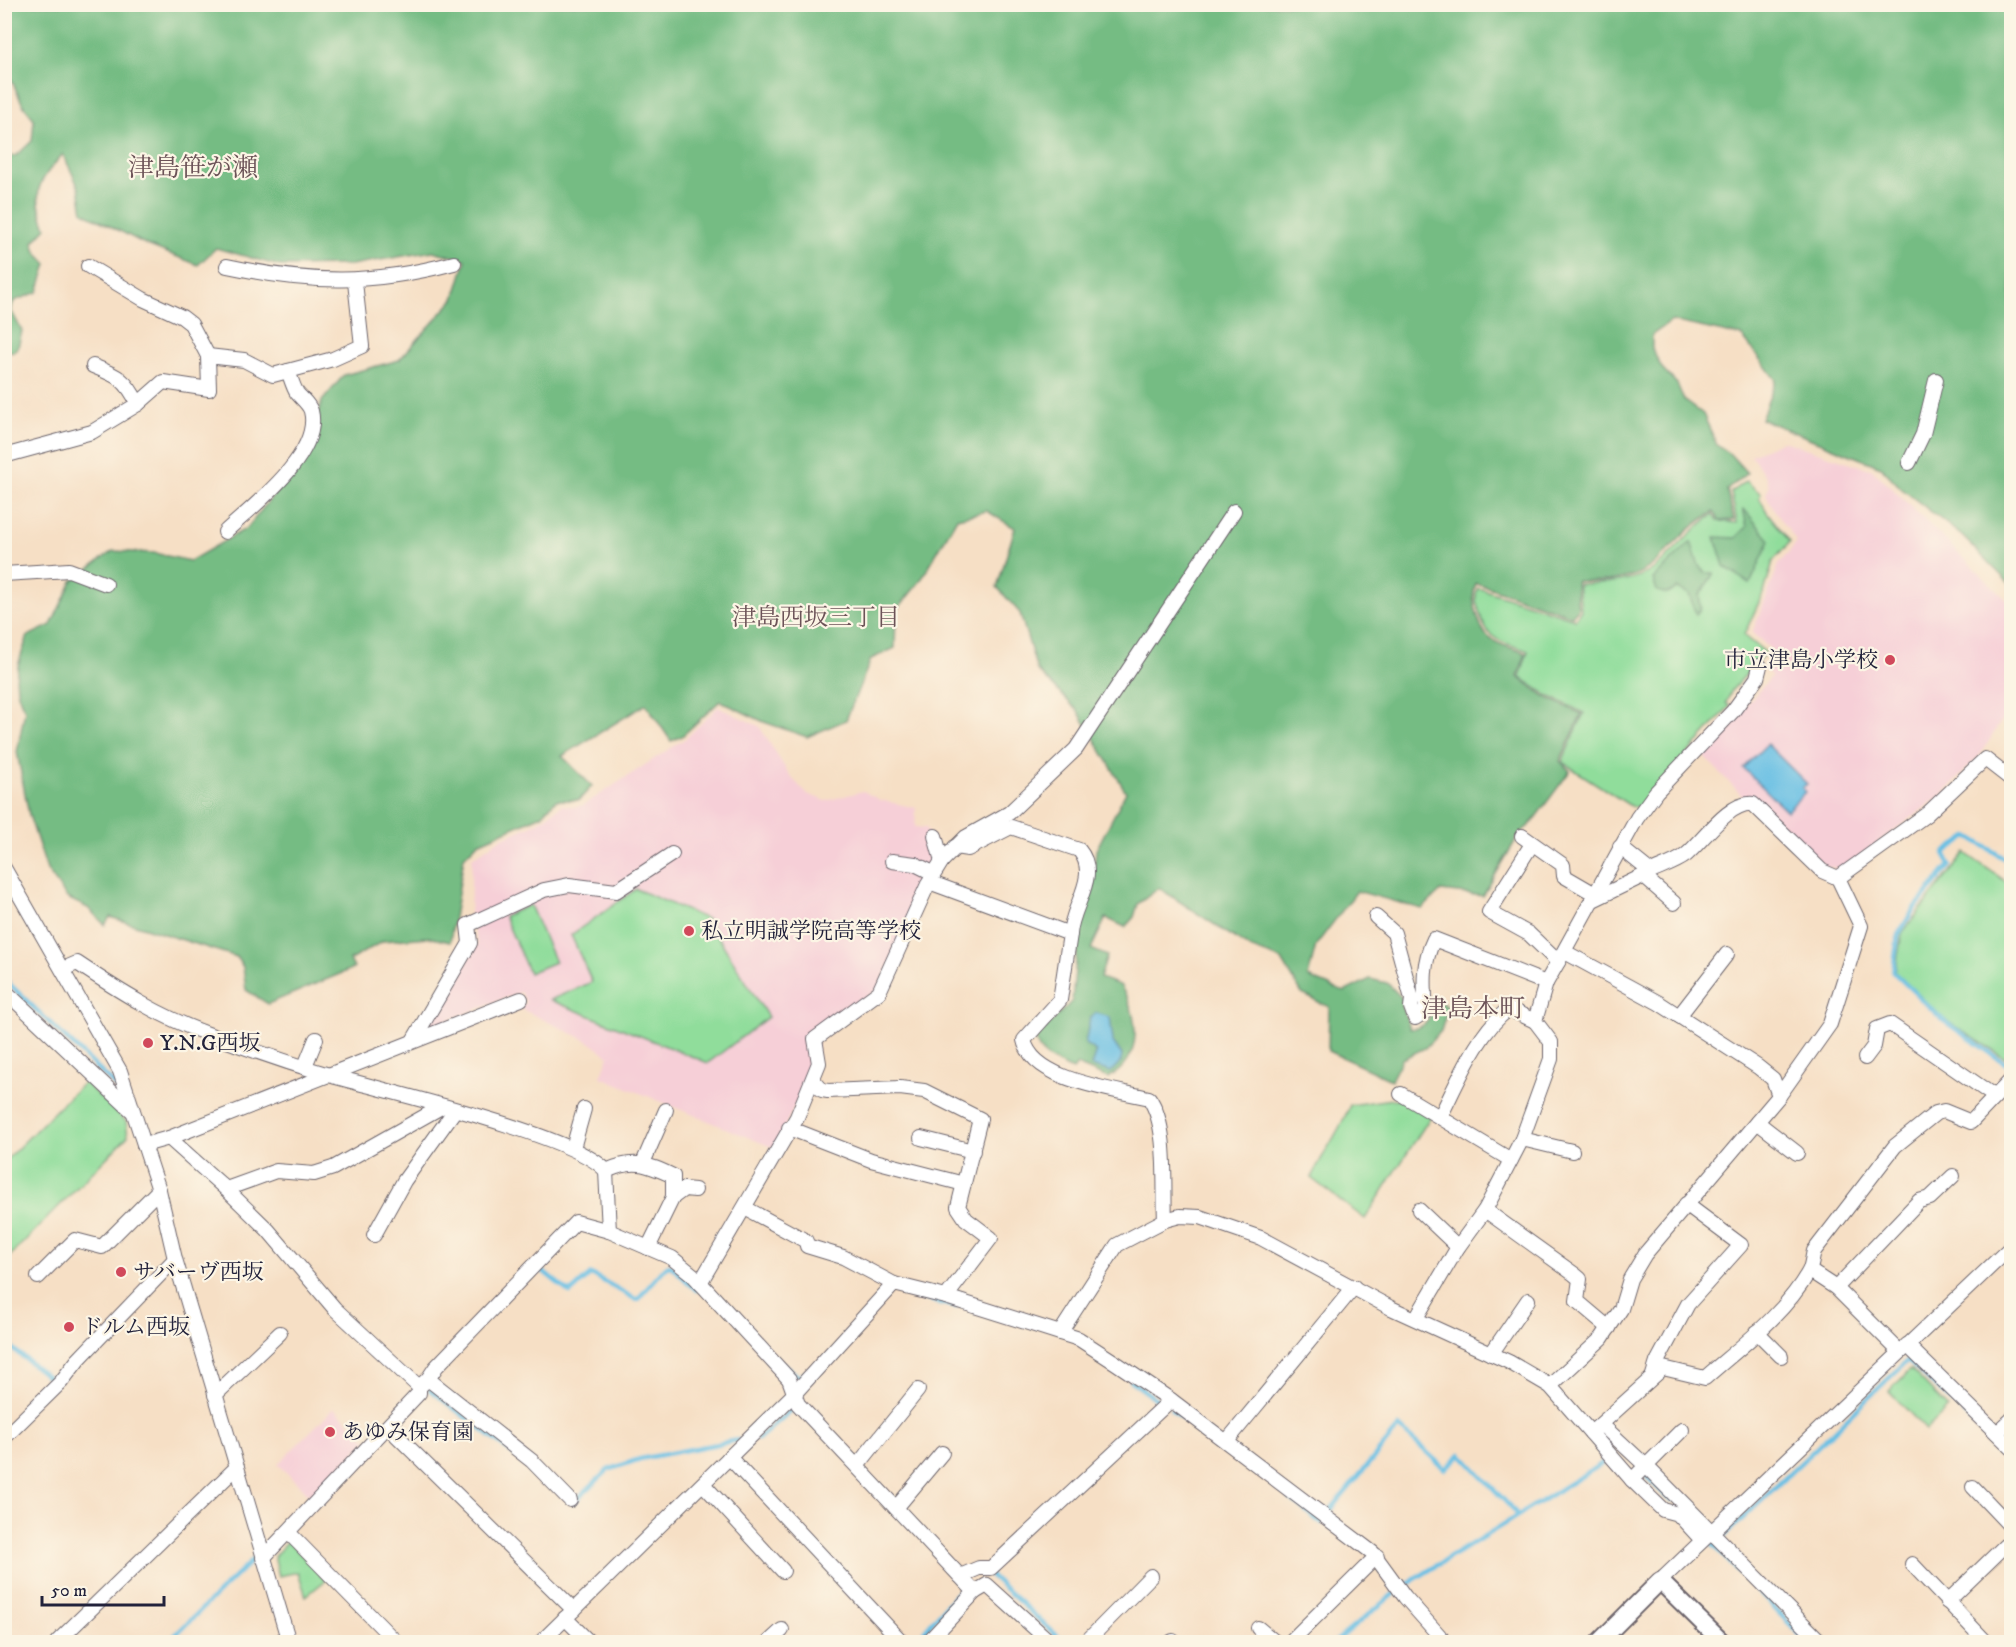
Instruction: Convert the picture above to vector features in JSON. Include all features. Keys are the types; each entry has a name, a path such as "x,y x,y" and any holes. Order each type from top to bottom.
{"street":[{"path":"227,267 276,277 355,282 414,274 454,263"},
{"path":"4,456 92,432 138,404 163,382 209,389 208,356 191,324 88,266"},
{"path":"208,356 244,360 273,375 333,359 362,346 355,282"},
{"path":"93,366 118,376 130,386 138,404"},
{"path":"225,532 284,476 304,450 311,424 311,409 295,391 288,371"},
{"path":"1909,463 1923,434 1936,380"},
{"path":"700,1283 745,1208 813,1080 819,1063 815,1039 879,992 931,878 942,861 966,837 1009,813 1076,749 1234,511"},
{"path":"4,574 69,570 106,584"},
{"path":"1535,1021 1546,983 1620,847 1656,792 1733,711 1756,678 1760,666"},
{"path":"1838,878 1928,814 1985,759 2012,780"},
{"path":"1550,1386 1602,1338 1621,1309 1630,1279 1645,1254 1779,1096 1830,1024 1861,926 1838,878 1822,871 1753,804 1748,803 1742,804 1711,828 1685,856 1594,897"},
{"path":"955,848 968,849 1011,827 1079,850 1085,858 1088,875 1070,934 1060,1000 1024,1040 1026,1050 1038,1064 1059,1075 1149,1098 1157,1110 1161,1134 1164,1220"},
{"path":"935,836 942,861"},
{"path":"1594,897 1564,876 1563,865 1527,840 1489,912 1529,934 1562,957 1607,973 1758,1066 1773,1079 1779,1096"},
{"path":"1620,847 1674,903"},
{"path":"414,1039 470,943 468,925 556,887 569,885 616,891 672,854"},
{"path":"892,861 915,864 931,878 1070,934"},
{"path":"4,868 120,1071 159,1190 215,1395 289,1642"},
{"path":"1377,917 1394,933 1415,1018 1426,1011 1423,972 1426,956 1434,939 1546,983"},
{"path":"1679,1016 1727,954"},
{"path":"63,969 77,963 142,1005 206,1034 327,1074 449,1108 573,1148 600,1163 606,1171 609,1231"},
{"path":"4,990 134,1113"},
{"path":"144,1145 169,1138 414,1039 520,999"},
{"path":"1416,1318 1458,1247 1485,1210 1522,1139 1551,1059 1551,1042 1535,1021 1509,1009 1501,1015 1475,1050 1440,1117"},
{"path":"1865,1058 1874,1046 1877,1029 1890,1024 1994,1096"},
{"path":"305,1066 316,1039"},
{"path":"1596,1428 1653,1375 1664,1368 1705,1378 1757,1332 1795,1293 1810,1271 1814,1251 1894,1146 1936,1113 1944,1111 1971,1122 1988,1107 1994,1096 2012,1079"},
{"path":"813,1080 822,1090 828,1091 900,1088 924,1091 980,1119 959,1212 991,1238 946,1297"},
{"path":"1401,1094 1511,1160"},
{"path":"230,1187 276,1171 314,1174 333,1168 449,1108"},
{"path":"374,1235 449,1108"},
{"path":"573,1148 584,1109"},
{"path":"643,1163 666,1110"},
{"path":"1757,1122 1797,1153"},
{"path":"789,1128 871,1160 964,1184"},
{"path":"169,1138 230,1187 335,1309 423,1383 532,1461 570,1500"},
{"path":"921,1138 973,1151"},
{"path":"1522,1139 1572,1151"},
{"path":"606,1171 629,1164 643,1163 673,1176 673,1197 648,1248"},
{"path":"1836,1288 1919,1201 1930,1198 1953,1176"},
{"path":"673,1197 684,1189 694,1190"},
{"path":"38,1277 75,1240 102,1247 159,1190"},
{"path":"1653,1375 1657,1362 1688,1304 1741,1245 1686,1204"},
{"path":"745,1208 806,1241 807,1246 843,1257 894,1284 946,1297 1079,1339 1171,1400 1377,1556 1403,1595 1445,1642"},
{"path":"1419,1210 1458,1247"},
{"path":"1485,1210 1580,1279 1577,1301 1609,1328"},
{"path":"1060,1333 1117,1245 1164,1220 1180,1216 1200,1217 1251,1234 1391,1308 1491,1354 1550,1386 1596,1428 1646,1466 1714,1538 1821,1642"},
{"path":"263,1558 419,1394 423,1383 436,1367 576,1222 609,1231 672,1258 700,1283 789,1378 798,1404 975,1592"},
{"path":"1599,1642 1660,1581 1714,1538 1903,1348 2012,1246"},
{"path":"4,1438 61,1382 78,1360 176,1258"},
{"path":"1810,1271 1836,1288 2012,1448"},
{"path":"541,1642 794,1394 894,1284"},
{"path":"1227,1442 1354,1287"},
{"path":"1491,1354 1528,1300"},
{"path":"215,1395 280,1332"},
{"path":"1757,1332 1781,1356"},
{"path":"857,1466 918,1389"},
{"path":"960,1576 979,1568 991,1568 1171,1400"},
{"path":"1997,1433 2012,1419"},
{"path":"388,1426 570,1614 589,1642"},
{"path":"1596,1428 1632,1479 1663,1510 1678,1514 1714,1538"},
{"path":"1632,1479 1682,1430"},
{"path":"896,1508 942,1453"},
{"path":"729,1457 902,1642"},
{"path":"57,1642 237,1467"},
{"path":"703,1484 783,1571"},
{"path":"1973,1487 2012,1527"},
{"path":"288,1532 396,1642"},
{"path":"1947,1602 2012,1539"},
{"path":"1290,1642 1377,1556"},
{"path":"1912,1564 1986,1642"},
{"path":"1086,1642 1151,1576"},
{"path":"1660,1581 1722,1642"},
{"path":"928,1642 975,1592 987,1585 1050,1642"},
{"path":"1258,1628 1275,1642"},
{"path":"769,1642 782,1630"}],"shaded area":[{"name":"市立津島小学校","path":"1783,441 1873,470 2011,604 2011,705 1981,754 1943,794 1842,869 1825,866 1745,799 1703,755 1772,676 1763,668 1775,653 1752,633 1779,564 1797,542 1773,508 1766,494 1769,486 1766,477 1751,455"},
{"name":"私立明誠学院高等学校","path":"718,707 759,726 790,776 807,794 826,801 863,791 880,800 916,808 915,827 926,828 939,850 878,989 818,1032 816,1063 774,1148 601,1077 609,1056 588,1041 517,1007 526,1003 521,992 425,1029 478,944 470,918 472,858 500,839 537,823 562,805 575,807 584,805 686,738"},
{"path":"334,1408 367,1440 311,1497 278,1464"}],"green space":[{"path":"6,5 2011,5 2011,585 1962,536 1902,489 1881,467 1761,419 1776,380 1742,336 1672,321 1652,335 1652,349 1662,368 1677,384 1684,400 1703,414 1717,445 1730,454 1747,473 1727,490 1734,520 1719,521 1714,512 1688,531 1651,566 1634,575 1605,581 1576,581 1578,609 1572,616 1476,583 1474,600 1483,630 1493,641 1526,653 1518,677 1546,697 1582,714 1560,761 1570,771 1530,825 1520,833 1483,896 1441,891 1422,909 1357,891 1316,945 1308,977 1344,992 1370,979 1387,983 1404,1000 1401,1002 1410,1029 1422,1026 1429,1019 1432,997 1448,1007 1441,1031 1425,1048 1402,1059 1391,1080 1328,1051 1329,1007 1302,994 1282,960 1250,948 1159,888 1138,904 1134,917 1125,927 1106,918 1091,949 1107,956 1100,978 1120,985 1131,1009 1135,1035 1128,1059 1108,1078 1077,1065 1073,1070 1049,1058 1040,1050 1036,1038 1072,1001 1079,930 1092,888 1096,850 1126,792 1078,711 1037,670 1020,613 997,587 1015,528 987,511 957,518 921,580 896,611 895,648 871,659 846,720 807,737 764,722 720,701 682,736 671,741 646,704 562,756 592,786 579,800 556,800 542,815 478,843 464,857 450,942 428,937 383,941 350,960 354,968 268,1004 246,990 243,967 237,957 110,917 105,925 88,908 67,898 47,870 29,815 17,752 25,710 17,691 18,664 28,636 51,625 72,581 113,551 154,553 190,561 247,528 308,452 322,401 344,375 399,360 454,299 466,260 433,251 351,265 280,266 216,248 198,265 147,245 83,212 79,188 63,154 43,180 38,195 46,228 33,242 36,252 47,264 38,292 14,301 11,310 22,331 18,347 13,352 5,350 5,158 17,155 32,141 34,119 23,105 5,66"},
{"path":"1746,481 1761,494 1759,497 1767,512 1790,542 1773,561 1765,589 1744,635 1766,653 1732,690 1726,703 1730,706 1639,808 1629,805 1562,762 1584,713 1547,695 1520,677 1528,651 1496,639 1486,629 1476,600 1478,588 1575,619 1581,610 1578,584 1618,581 1647,573 1713,515 1717,521 1737,523 1731,492"},
{"path":"1743,508 1770,540 1750,584 1724,566 1715,537 1736,538 1747,527"},
{"path":"1691,542 1699,566 1705,573 1714,573 1699,596 1701,608 1696,614 1689,594 1677,588 1667,594 1657,591 1653,579"},
{"path":"1965,853 2011,885 2011,1062 1945,1020 1895,972 1902,933"},
{"path":"636,889 707,919 768,1017 708,1063 550,1000 592,982 571,935"},
{"path":"530,905 555,962 529,973 504,916"},
{"path":"84,1082 126,1121 128,1136 5,1261 5,1161"},
{"path":"1402,1099 1431,1116 1365,1219 1311,1178 1350,1105"},
{"path":"1911,1369 1948,1408 1926,1430 1889,1391"},
{"path":"288,1541 326,1580 306,1596 298,1572 279,1576 274,1556"}],"water":[{"path":"1767,744 1807,784 1802,788 1805,792 1787,811 1743,768"},
{"path":"1096,1013 1110,1017 1113,1042 1122,1055 1121,1061 1111,1072 1091,1066 1096,1051 1085,1044 1090,1018"}],"waterway":[{"path":"2012,863 1968,836 1944,853 1950,865 1912,912 1898,935 1893,972 1944,1021 2012,1068"},
{"path":"4,979 120,1090"},
{"path":"538,1267 570,1293 591,1274 637,1300 666,1267 671,1266 696,1290 698,1288"},
{"path":"903,1293 956,1307"},
{"path":"4,1342 52,1380"},
{"path":"1714,1546 1908,1360 2012,1458"},
{"path":"784,1365 799,1377 806,1372"},
{"path":"1131,1381 1160,1402"},
{"path":"430,1390 522,1461"},
{"path":"758,1439 796,1406"},
{"path":"1172,1410 1185,1419"},
{"path":"1329,1512 1399,1427 1445,1469 1461,1454 1517,1514"},
{"path":"574,1502 608,1470 640,1459 738,1440"},
{"path":"1335,1642 1402,1587 1603,1463"},
{"path":"1646,1476 1671,1501"},
{"path":"1290,1498 1321,1523 1323,1521"},
{"path":"1711,1543 1807,1642"},
{"path":"168,1642 253,1559"},
{"path":"990,1575 1064,1642"},
{"path":"915,1642 962,1587"}],"place":[{"name":"市立津島小学校","path":"1890,660"},
{"name":"私立明誠学院高等学校","path":"689,931"},
{"name":"Y.N.G西坂","path":"148,1043"},
{"name":"サバーヴ西坂","path":"121,1272"},
{"name":"ドルム西坂","path":"69,1327"},
{"name":"あゆみ保育園","path":"330,1432"}],"district":[{"name":"津島笹が瀬","path":"193,168"},
{"name":"津島西坂三丁目","path":"816,618"},
{"name":"津島本町","path":"1473,1009"}]}
